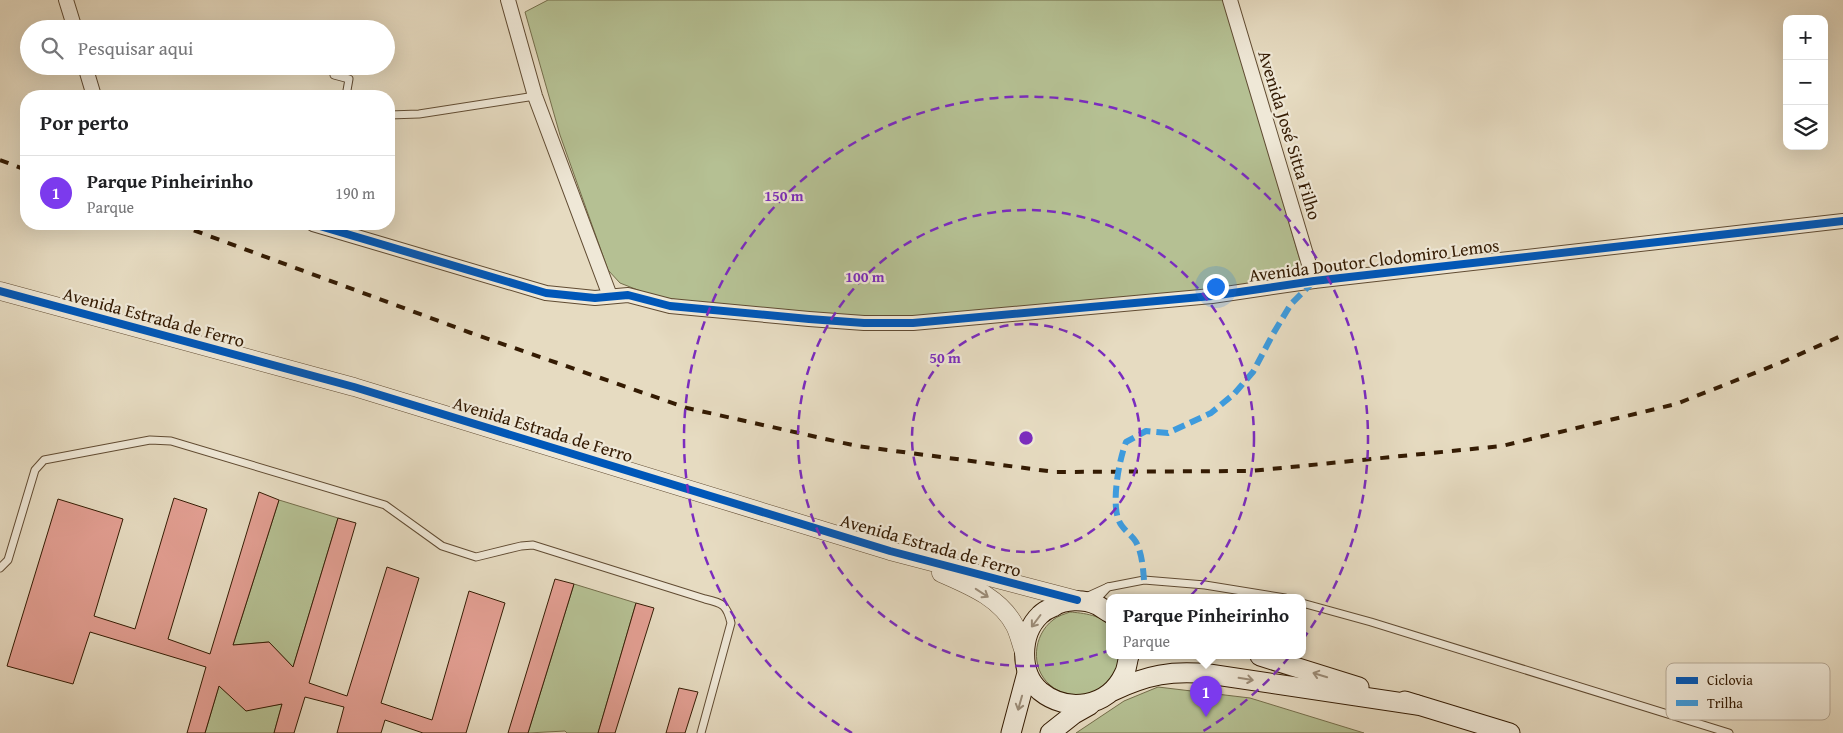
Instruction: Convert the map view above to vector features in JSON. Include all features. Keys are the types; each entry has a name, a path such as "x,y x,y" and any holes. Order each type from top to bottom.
{"main road":[{"name":"Avenida Estrada de Ferro","path":"1105,609 1077,600 1056,604 1039,615 1028,632 1024,652 1028,672 1039,690 1056,701 1076,706 1096,702 1136,680 1160,674 1184,672 1209,674 1417,705"},
{"name":"Avenida Estrada de Ferro","path":"1113,691 1125,674 1128,659"},
{"name":"Avenida Estrada de Ferro","path":"1270,659 1510,733"},
{"path":"1011,733 1028,672"},
{"path":"1050,733 1074,714 1096,702"}],"street":[{"path":"66,0 72,20"},
{"path":"508,0 535,96 610,296"},
{"name":"Avenida José Sitta Filho","path":"1230,0 1314,281"},
{"path":"88,75 92,90"},
{"name":"Avenida Doutor Clodomiro Lemos","path":"334,230 546,293 595,298 628,296 670,306 864,323 913,323 1212,296 1314,281 1843,221"},
{"name":"Avenida Estrada de Ferro","path":"0,291 354,387 890,550 1077,600"},
{"name":"Avenida Estrada de Ferro","path":"890,550 975,588 998,604 1015,626 1024,652"}],"lane":[{"path":"337,75 349,79 347,90"},
{"path":"395,116 419,114 535,96"},
{"path":"0,568 8,560 35,470 44,460 150,440 171,441 385,505 442,546 476,557 533,545 719,602 728,610 730,624 701,733"},
{"path":"1077,600 1108,588 1144,580 1205,585 1260,594"},
{"path":"1105,609 1098,598 1108,588"},
{"path":"1306,604 1371,622 1666,713"},
{"path":"1688,720 1730,733"}],"green space":[{"path":"548,0 1224,0 1305,277 1213,290 872,320 705,304 653,296 620,283 608,270 560,135 525,12"},
{"path":"279,500 338,518 293,667 269,642 233,645"},
{"path":"574,584 636,603 598,733 567,733 565,731 528,733"},
{"path":"1070,612 1081,613 1098,617 1106,623 1106,659 1119,659 1115,673 1101,688 1084,694 1066,694 1050,685 1039,670 1036,652 1041,634 1046,626 1057,617"},
{"path":"219,686 246,710 282,704 274,733 205,733"},
{"path":"1158,687 1250,698 1364,733 1076,733 1124,701"}],"building":[{"path":"259,492 279,500 233,645 269,642 293,667 338,518 356,523 309,683 347,696 387,567 419,578 381,703 432,720 469,591 505,603 466,733 423,733 385,720 381,733 337,733 344,707 305,697 294,733 274,733 282,704 246,711 219,686 205,733 187,733 206,667 90,632 73,684 7,666 58,499 123,519 94,616 135,629 174,498 207,509 168,639 210,654"},
{"path":"555,579 574,584 528,733 508,733"},
{"path":"636,603 654,608 615,733 598,733"},
{"path":"679,688 698,692 685,733 666,733"}],"railway":[{"path":"0,160 20,168"},
{"path":"193,230 471,333 687,408 857,446 1055,472 1251,471 1502,446 1676,404 1780,363 1843,335"}],"marked path":[{"path":"1144,580 1138,546 1120,524 1117,513 1117,482 1126,442 1146,431 1168,433 1211,413 1234,394 1253,372 1291,304 1312,283"}],"cycle path":[{"path":"333,230 546,293 595,298 628,295 670,306 864,323 913,323 1212,296 1314,281 1843,221"},
{"path":"0,291 354,387 890,551 1077,600"}],"place":[{"name":"Parque Pinheirinho","path":"1206,717"}]}
